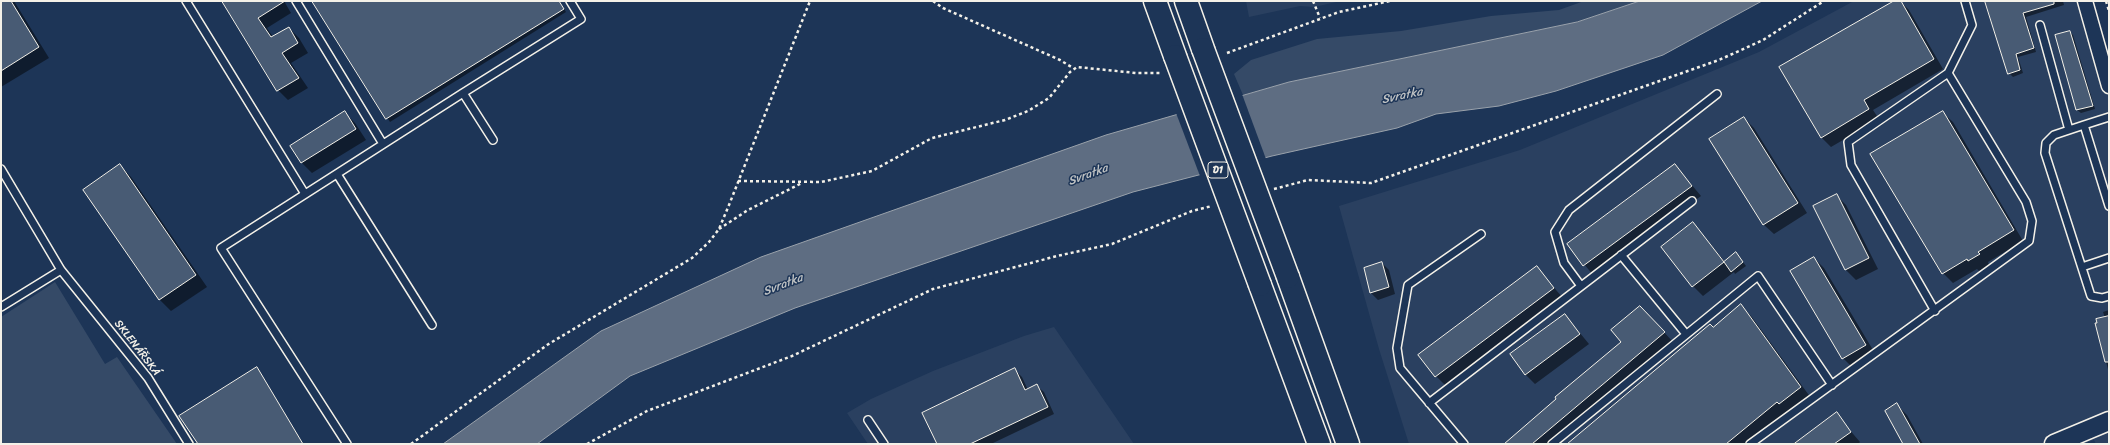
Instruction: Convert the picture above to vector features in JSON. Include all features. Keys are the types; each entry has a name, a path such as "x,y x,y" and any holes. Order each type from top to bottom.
{"highway":[{"name":"D1","path":"1155,1 1319,444"},
{"name":"D1","path":"1186,1 1348,444"},
{"path":"1195,1 1203,49"}],"street":[{"path":"2085,1 2109,86"},
{"path":"2054,444 2109,421"}],"lane":[{"path":"186,1 305,194"},
{"path":"296,1 383,144"},
{"path":"348,444 221,248 581,19 570,1"},
{"path":"1935,311 1851,165 1848,142 1948,73 1972,25 1965,1"},
{"path":"2040,25 2069,130"},
{"path":"1750,444 1935,311 2029,241 2032,222 2026,202 1948,73"},
{"path":"463,93 493,140"},
{"path":"1581,286 1564,263 1555,232 1569,210 1716,94"},
{"path":"2109,117 2054,135 2046,143 2045,153 2091,296 2102,298 2109,296"},
{"path":"2084,125 2109,206"},
{"name":"SKLENÁŘSKÁ","path":"1,169 61,270 148,378 189,444"},
{"path":"337,174 432,325"},
{"path":"1429,403 1692,202"},
{"path":"1464,444 1400,368 1397,348 1408,285 1480,234"},
{"path":"1621,255 1686,334"},
{"path":"2082,267 2109,258"},
{"path":"1,307 61,270"},
{"path":"1552,444 1758,276 1832,385"},
{"path":"868,420 884,444"}],"path":[{"path":"411,444 547,345 692,258 709,242 719,229 810,1"},
{"path":"933,1 943,8 1060,60 1073,68 1084,67 1136,74 1161,73"},
{"path":"1313,1 1320,18"},
{"path":"1227,53 1320,18 1360,6 1390,1"},
{"path":"1270,191 1308,180 1371,183 1719,60 1763,40 1824,1"},
{"path":"2106,1 2109,11"},
{"path":"738,181 802,183 835,180 872,171 932,138 1005,120 1028,111 1049,98 1073,68"},
{"path":"719,229 748,210 802,183"},
{"path":"587,444 647,411 792,356 933,289 1057,256 1112,244 1192,211 1216,205"}],"shaded area":[{"path":"1246,1 1341,1 1314,7 1300,6 1249,17"},
{"path":"1584,1 1640,1 1577,22 1289,82 1243,95 1234,74 1251,60 1317,39 1401,31 1491,16 1559,10"},
{"path":"1854,1 2093,1 2109,57 2109,444 2096,444 2094,440 2083,444 1409,444 1379,349 1339,206 1520,150 1759,52"},
{"path":"55,282 105,364 117,357 177,444 1,444 1,317"},
{"path":"1054,327 1134,444 868,444 847,413 871,399 933,371 1024,336"}],"water":[{"name":"Svratka","path":"1640,1 1762,1 1663,55 1556,91 1499,106 1436,114 1397,128 1272,156 1133,192 795,308 630,376 537,444 443,444 601,331 761,257 1106,135 1289,82 1577,22"}],"pier":[{"path":"1242,94 1266,159 1200,176 1176,113"}],"building":[{"path":"1,1 11,1 39,47 1,71"},
{"path":"222,1 285,1 258,18 271,37 289,27 298,43 282,53 299,78 277,91"},
{"path":"312,1 559,1 564,9 386,119"},
{"path":"1894,1 1901,1 1934,59 1864,100 1869,109 1821,138 1779,67"},
{"path":"1985,1 2054,1 2054,4 2023,13 2034,48 2016,54 2020,70 2008,74"},
{"path":"2070,31 2093,106 2076,110 2055,35"},
{"path":"345,111 356,129 301,163 290,146"},
{"path":"1943,111 2014,230 1978,252 1980,254 1968,261 1967,259 1942,274 1870,154"},
{"path":"1744,117 1798,203 1763,225 1709,139"},
{"path":"120,164 196,275 159,300 83,190"},
{"path":"1675,164 1692,186 1583,266 1567,244"},
{"path":"1837,194 1869,258 1845,270 1813,206"},
{"path":"1693,222 1724,262 1692,287 1661,247"},
{"path":"1736,252 1743,262 1731,272 1724,262"},
{"path":"1814,257 1866,345 1842,359 1790,271"},
{"path":"1382,262 1389,287 1370,293 1364,268"},
{"path":"1537,266 1554,288 1435,377 1418,355"},
{"path":"1741,304 1801,387 1779,404 1777,402 1726,444 1567,444 1710,324 1713,327"},
{"path":"1640,306 1665,332 1532,444 1504,444 1556,399 1555,397 1621,342 1611,330"},
{"path":"1565,314 1580,334 1525,375 1510,354"},
{"path":"2109,316 2109,362 2105,362 2095,323 2097,323 2096,319"},
{"path":"257,367 303,444 198,444 179,416"},
{"path":"1015,368 1025,390 1037,384 1048,407 970,444 937,444 922,413"},
{"path":"1897,403 1920,444 1903,444 1885,411"},
{"path":"1837,412 1851,432 1834,444 1794,444"}]}
